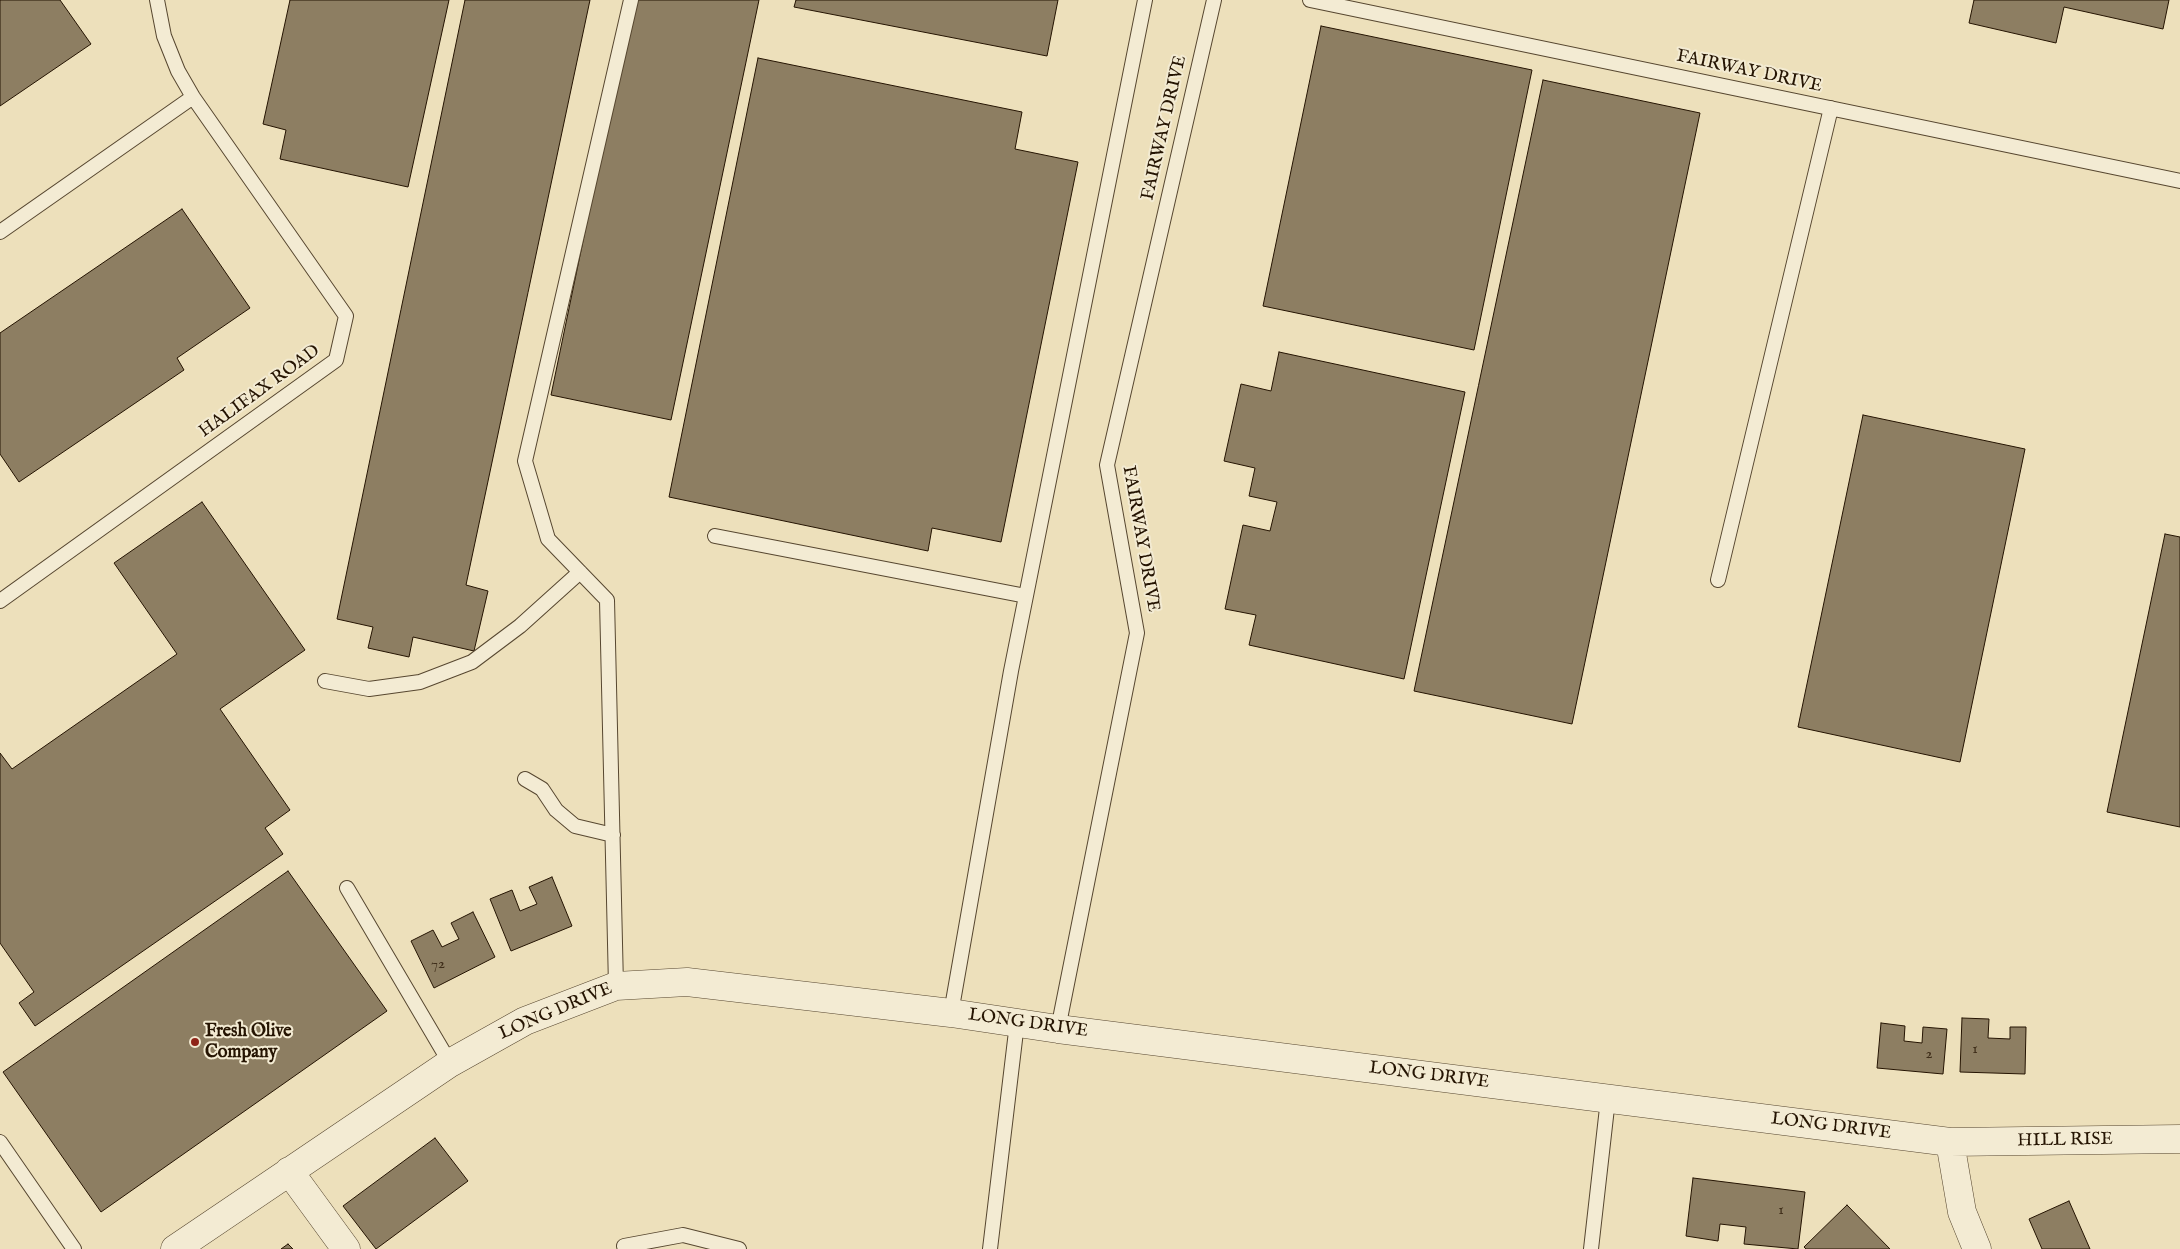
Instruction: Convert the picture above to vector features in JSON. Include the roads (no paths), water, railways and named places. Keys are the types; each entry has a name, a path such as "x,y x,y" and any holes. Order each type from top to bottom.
{"street":[{"name":"LONG DRIVE","path":"176,1249 450,1063 525,1021 616,986 687,982 952,1013 1058,1029 1950,1142"},
{"name":"HILL RISE","path":"1950,1142 2180,1139"},
{"path":"1950,1142 1962,1212 1977,1249"},
{"path":"289,1171 346,1249"}],"lane":[{"name":"HALIFAX ROAD","path":"0,601 336,360 346,316 193,97 178,71 164,36 158,0"},
{"path":"616,986 607,600 548,539 525,461 631,0"},
{"path":"952,1013 1026,596 1145,0"},
{"name":"FAIRWAY DRIVE","path":"1058,1029 1137,633 1106,465 1214,0"},
{"name":"FAIRWAY DRIVE","path":"1310,0 2180,181"},
{"path":"0,232 193,97"},
{"path":"1718,580 1831,108"},
{"path":"715,536 1026,596"},
{"path":"325,681 369,689 420,682 472,662 520,626 580,572"},
{"path":"525,779 542,789 556,810 575,826 613,835"},
{"path":"347,888 450,1063"},
{"path":"990,1249 1017,1023"},
{"path":"1591,1249 1608,1099"},
{"path":"0,1142 74,1249"},
{"path":"624,1246 683,1235 739,1249"}],"place":[{"name":"Fresh Olive Company","path":"195,1042"}]}
